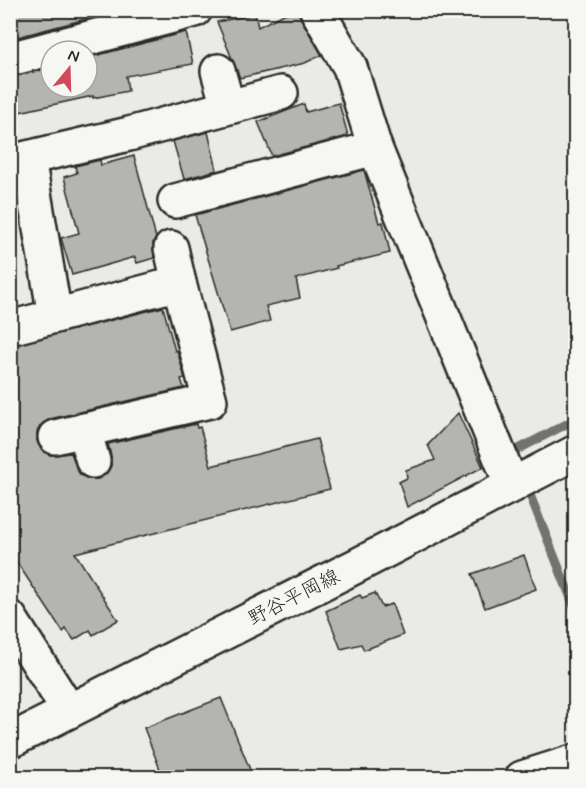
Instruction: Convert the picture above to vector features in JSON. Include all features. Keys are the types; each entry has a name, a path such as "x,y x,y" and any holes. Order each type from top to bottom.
{"street":[{"path":"10,59 195,10"},
{"path":"317,10 350,67 375,148 512,486"},
{"path":"218,71 228,107"},
{"path":"55,316 19,160 281,93"},
{"path":"175,201 375,148"},
{"path":"93,462 69,433 210,401 171,248"},
{"path":"10,328 179,283"},
{"name":"野谷平岡線","path":"10,741 576,452"},
{"path":"10,618 69,711"},
{"path":"522,777 576,761"}],"building":[{"path":"10,10 120,10 10,39"},
{"path":"292,10 298,10 322,55 305,63 240,78 217,22 255,14 258,27"},
{"path":"186,32 193,64 126,76 128,91 99,97 99,55"},
{"path":"39,71 39,99 79,99 10,114 10,77"},
{"path":"339,103 348,136 272,156 258,122 304,104 306,112"},
{"path":"208,132 217,170 184,179 173,141"},
{"path":"134,156 156,238 153,243 154,258 137,263 135,257 72,275 61,238 79,233 64,177 77,173 75,166 100,160 101,165"},
{"path":"364,170 379,223 383,222 390,253 336,266 337,268 296,279 300,298 266,306 270,321 230,332 195,215"},
{"path":"163,307 185,378 181,379 184,388 50,419 42,424 37,432 37,441 41,449 50,455 71,453 80,474 88,479 98,479 106,474 111,466 108,444 196,424 197,428 200,427 211,466 317,439 330,489 75,553 118,620 93,635 90,630 74,640 66,629 63,632 10,552 10,346"},
{"path":"458,413 483,467 407,507 399,482 407,478 406,470 435,460 428,445"},
{"path":"524,555 536,589 485,608 472,574"},
{"path":"375,593 382,607 392,604 403,635 364,650 361,644 341,649 326,611 360,595 362,598"},
{"path":"221,698 253,777 163,777 144,728"}],"waterway":[{"path":"516,460 513,452 576,419"},
{"path":"530,495 576,611"}]}
